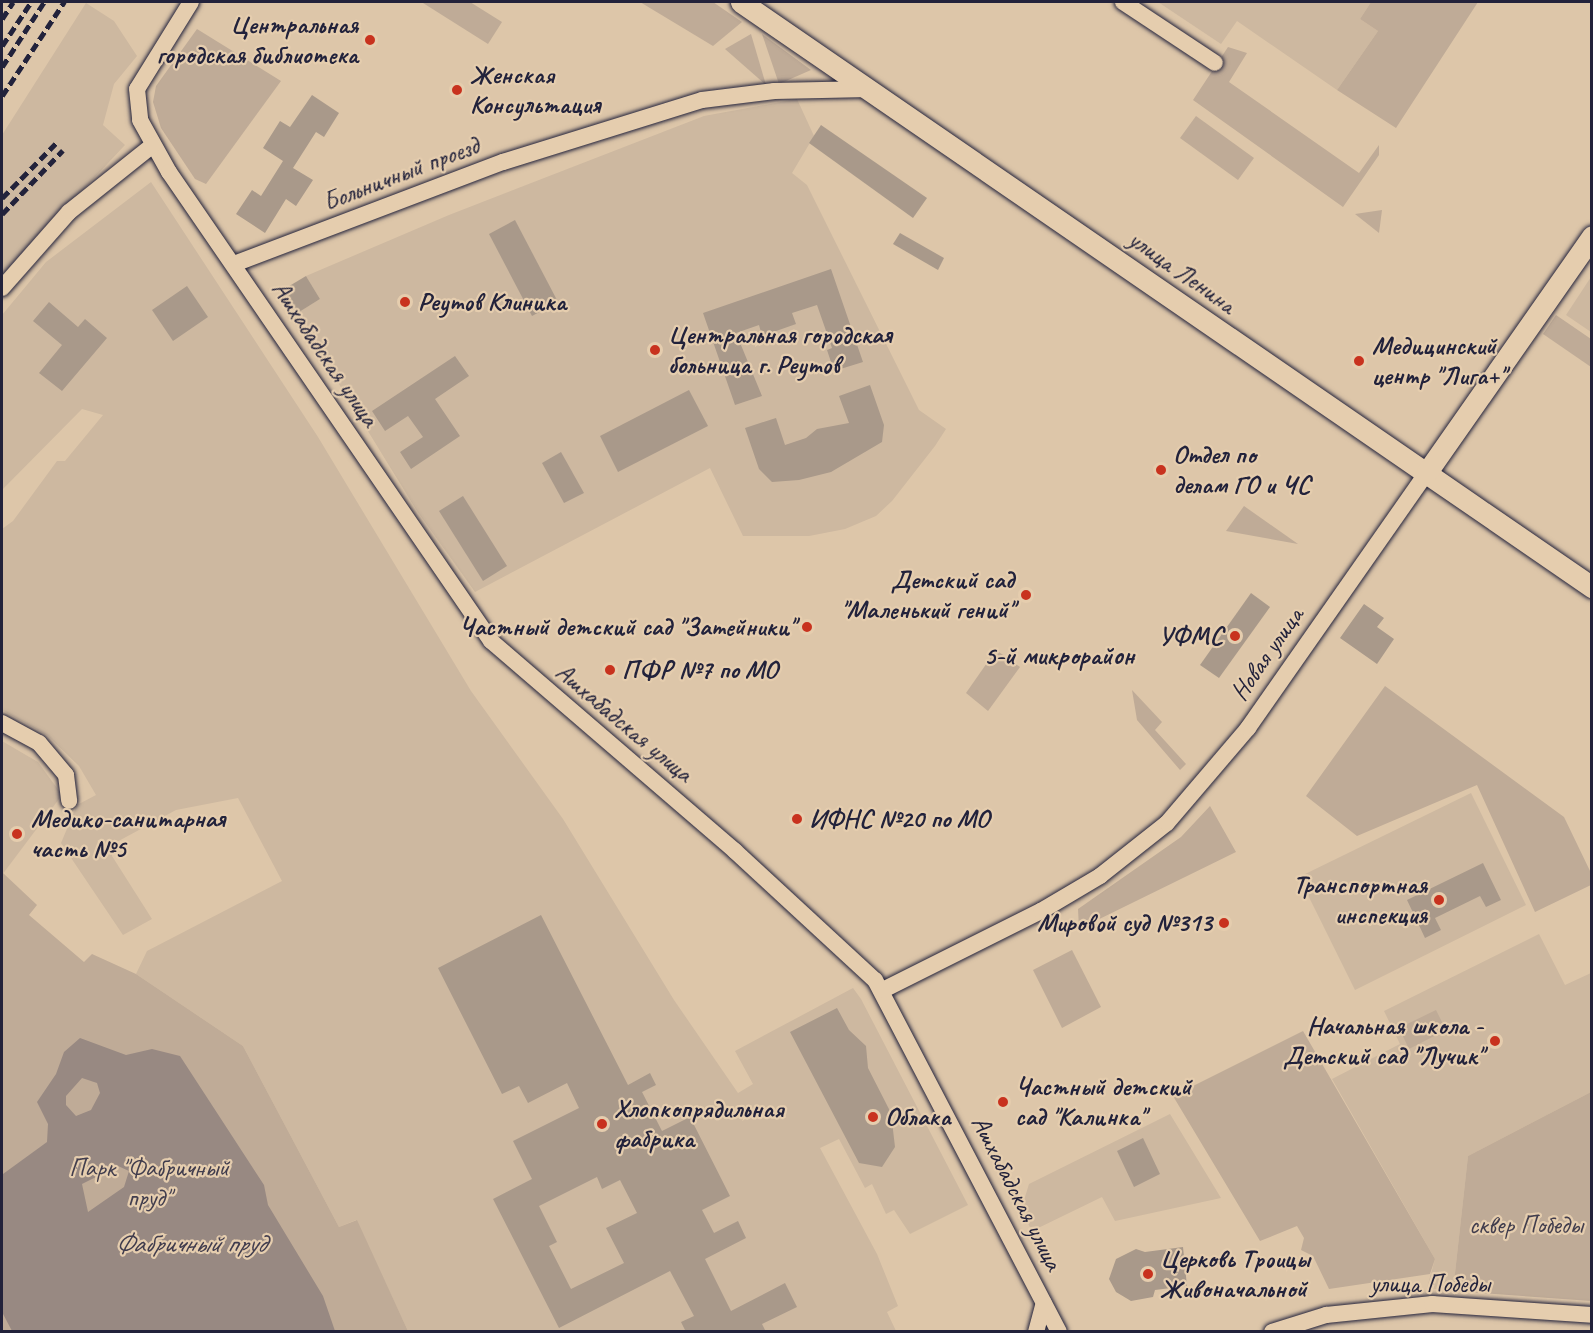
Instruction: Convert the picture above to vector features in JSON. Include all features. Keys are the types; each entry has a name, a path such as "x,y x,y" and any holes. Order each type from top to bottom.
{"street":[{"name":"Ашхабадская улица","path":"192,2 137,89 137,109 153,145 491,641 735,851 883,990 1059,1332"},
{"name":"улица Ленина","path":"741,2 1592,587"},
{"path":"1123,2 1215,63"},
{"name":"Больничный проезд","path":"234,264 503,162 702,100 774,91 870,89"},
{"path":"2,288 69,212 153,145"},
{"name":"Новая улица","path":"883,990 1041,912 1115,866 1167,823 1248,728 1592,236"},
{"path":"2,723 39,743 66,776 69,801"},
{"path":"1036,1332 1044,1303"},
{"name":"улица Победы","path":"1272,1332 1338,1313 1432,1304 1592,1315"}],"shaded area":[{"path":"1158,2 1371,2 1360,19 1378,31 1337,90 1237,21 1221,44"},
{"path":"86,3 114,21 137,56 114,84 103,125 125,145 2,276 2,135"},
{"name":"Центральная городская больница г. Реутов","path":"797,99 814,136 792,173 807,185 919,410 946,429 935,446 892,501 876,516 845,529 809,536 743,536 710,468 475,592 417,511 296,314 320,299 306,276 449,215 704,116"},
{"path":"151,182 318,437 471,691 563,819 674,1000 738,1093 753,1084 735,1051 853,988 861,999 968,1205 910,1234 894,1210 886,1214 872,1184 865,1188 839,1139 820,1148 877,1254 898,1306 887,1312 896,1331 408,1331 356,1220 339,1227 243,1046 136,974 147,951 282,881 238,798 176,810 113,844 112,856 152,919 123,935 61,843 77,805 96,795 79,766 47,735 2,710 2,529 13,521 57,461 65,461 103,415 82,409 2,490 2,315 46,262"},
{"path":"1591,277 1591,332 1566,315"},
{"name":"Медико-санитарная часть №5","path":"2,741 38,762 62,795 2,875"},
{"path":"1471,793 1526,905 1355,990 1299,877"},
{"name":"Начальная школа - Детский сад \"Лучик\"","path":"1539,934 1565,985 1591,973 1591,1092 1468,1156 1453,1291 1427,1288 1435,1259 1332,1079 1400,1044 1384,1011"},
{"path":"1170,1114 1221,1198 1115,1221 1102,1197 1032,1231 1021,1210 1029,1184"}],"green space":[{"path":"470,2 502,22 488,44 423,3"},
{"path":"640,2 713,2 742,22 713,46"},
{"path":"1371,2 1478,2 1396,128 1337,90 1378,31 1360,19"},
{"path":"197,29 281,81 206,184 195,179 161,128 153,102 156,86"},
{"path":"751,34 766,85 725,49"},
{"path":"762,34 811,70 779,84"},
{"path":"1228,47 1247,53 1229,82 1359,173 1379,145 1379,155 1343,207 1193,100"},
{"path":"1196,116 1254,158 1238,180 1180,138"},
{"path":"1382,210 1379,233 1355,214"},
{"path":"1556,315 1591,339 1591,367 1543,334"},
{"path":"1244,506 1298,544 1226,531"},
{"path":"996,650 1020,667 988,711 966,693"},
{"path":"1385,686 1564,817 1591,873 1591,885 1535,912 1477,785 1357,836 1306,796"},
{"path":"1132,690 1162,722 1155,730 1186,764 1180,770 1137,720"},
{"path":"1210,806 1236,852 1079,929 1078,909 1181,837"},
{"name":"Парк \"Фабричный пруд\"","path":"3,873 37,905 29,915 84,962 92,954 136,974 243,1046 339,1227 357,1220 408,1331 2,1332"},
{"path":"1072,950 1101,1007 1062,1028 1033,970"},
{"path":"1436,1010 1446,1030 1409,1049 1399,1028"},
{"path":"1303,1031 1435,1259 1430,1274 1329,1289 1313,1256 1301,1250 1304,1238 1297,1226 1260,1241 1173,1096"},
{"name":"сквер Победы","path":"1591,1092 1591,1301 1453,1291 1468,1156"}],"water":[{"name":"Фабричный пруд","path":"80,1038 126,1055 152,1049 180,1056 264,1185 268,1205 323,1296 335,1331 12,1331 2,1312 3,1174 47,1142 48,1124 37,1102 56,1074 64,1052","holes":["82,1078 97,1083 100,1093 91,1110 76,1116 66,1105 66,1096","118,1166 129,1171 124,1187 88,1212 82,1184"]}],"building":[{"path":"312,95 339,113 324,137 316,132 293,168 313,180 296,206 286,199 265,233 236,214 252,190 261,196 283,161 263,148 280,121 290,127"},
{"path":"821,125 927,198 913,218 809,143"},
{"path":"515,220 558,302 532,316 489,234"},
{"path":"900,233 944,258 938,270 893,244"},
{"path":"831,269 863,362 834,371 827,350 832,348 817,305 792,313 796,324 762,336 759,325 736,333 762,396 735,405 703,313"},
{"path":"306,276 320,299 296,314 281,291"},
{"path":"187,286 208,317 173,341 152,310"},
{"path":"49,302 78,327 85,319 107,338 62,391 39,373 62,345 33,321"},
{"path":"455,356 469,376 435,399 460,436 411,469 400,452 423,437 408,416 385,431 372,411"},
{"path":"870,385 884,425 882,442 831,472 799,480 772,482 759,469 745,428 776,418 785,445 806,438 817,429 849,423 839,396"},
{"path":"689,390 708,426 618,472 600,436"},
{"path":"561,452 584,493 564,503 542,463"},
{"path":"463,496 507,566 483,581 439,511"},
{"name":"УФМС","path":"1251,593 1270,607 1219,678 1200,665"},
{"path":"1364,604 1384,618 1377,627 1394,639 1377,664 1340,638"},
{"name":"Транспортная инспекция","path":"1483,863 1501,900 1486,907 1480,896 1435,918 1441,930 1425,938 1407,900"},
{"name":"Хлопкопрядильная фабрика","path":"541,915 628,1085 650,1073 656,1085 642,1092 662,1131 690,1117 730,1196 702,1210 714,1233 738,1221 746,1238 705,1259 731,1311 785,1283 797,1307 762,1324 766,1332 686,1332 681,1322 694,1316 670,1271 559,1328 493,1199 532,1179 513,1141 579,1108 567,1083 528,1103 519,1086 502,1094 438,968","holes":["597,1177 602,1189 620,1180 637,1213 606,1228 624,1263 571,1289 549,1246 557,1242 539,1206"]},
{"path":"837,1008 849,1030 866,1046 868,1068 891,1113 895,1147 882,1167 859,1163 790,1032"},
{"path":"1143,1138 1160,1174 1134,1187 1117,1151"},
{"name":"Церковь Троицы Живоначальной","path":"1183,1247 1187,1286 1155,1290 1153,1297 1131,1301 1116,1292 1109,1279 1116,1259 1136,1249 1145,1252"}],"railway":[{"path":"2,19 13,2"},
{"path":"2,46 31,2"},
{"path":"2,67 44,2"},
{"path":"2,96 64,2"},
{"path":"2,198 56,143"},
{"path":"2,214 63,150"}],"place":[{"name":"Центральная городская библиотека","path":"370,40"},
{"name":"Женская Консультация","path":"457,90"},
{"name":"Реутов Клиника","path":"405,302"},
{"name":"Центральная городская больница г. Реутов","path":"655,350"},
{"name":"Медицинский центр \"Лига+\"","path":"1359,361"},
{"name":"Отдел по делам ГО и ЧС","path":"1161,470"},
{"name":"Детский сад \"Маленький гений\"","path":"1026,595"},
{"name":"Частный детский сад \"Затейники\"","path":"807,627"},
{"name":"УФМС","path":"1235,636"},
{"name":"ПФР №7 по МО","path":"610,670"},
{"name":"ИФНС №20 по МО","path":"797,819"},
{"name":"Медико-санитарная часть №5","path":"17,834"},
{"name":"Транспортная инспекция","path":"1439,900"},
{"name":"Мировой суд №313","path":"1224,923"},
{"name":"Начальная школа - Детский сад \"Лучик\"","path":"1495,1041"},
{"name":"Частный детский сад \"Калинка\"","path":"1003,1102"},
{"name":"Облака","path":"873,1117"},
{"name":"Хлопкопрядильная фабрика","path":"602,1124"},
{"name":"Церковь Троицы Живоначальной","path":"1148,1274"}],"district":[{"name":"5-й микрорайон","path":"1059,656"}]}
